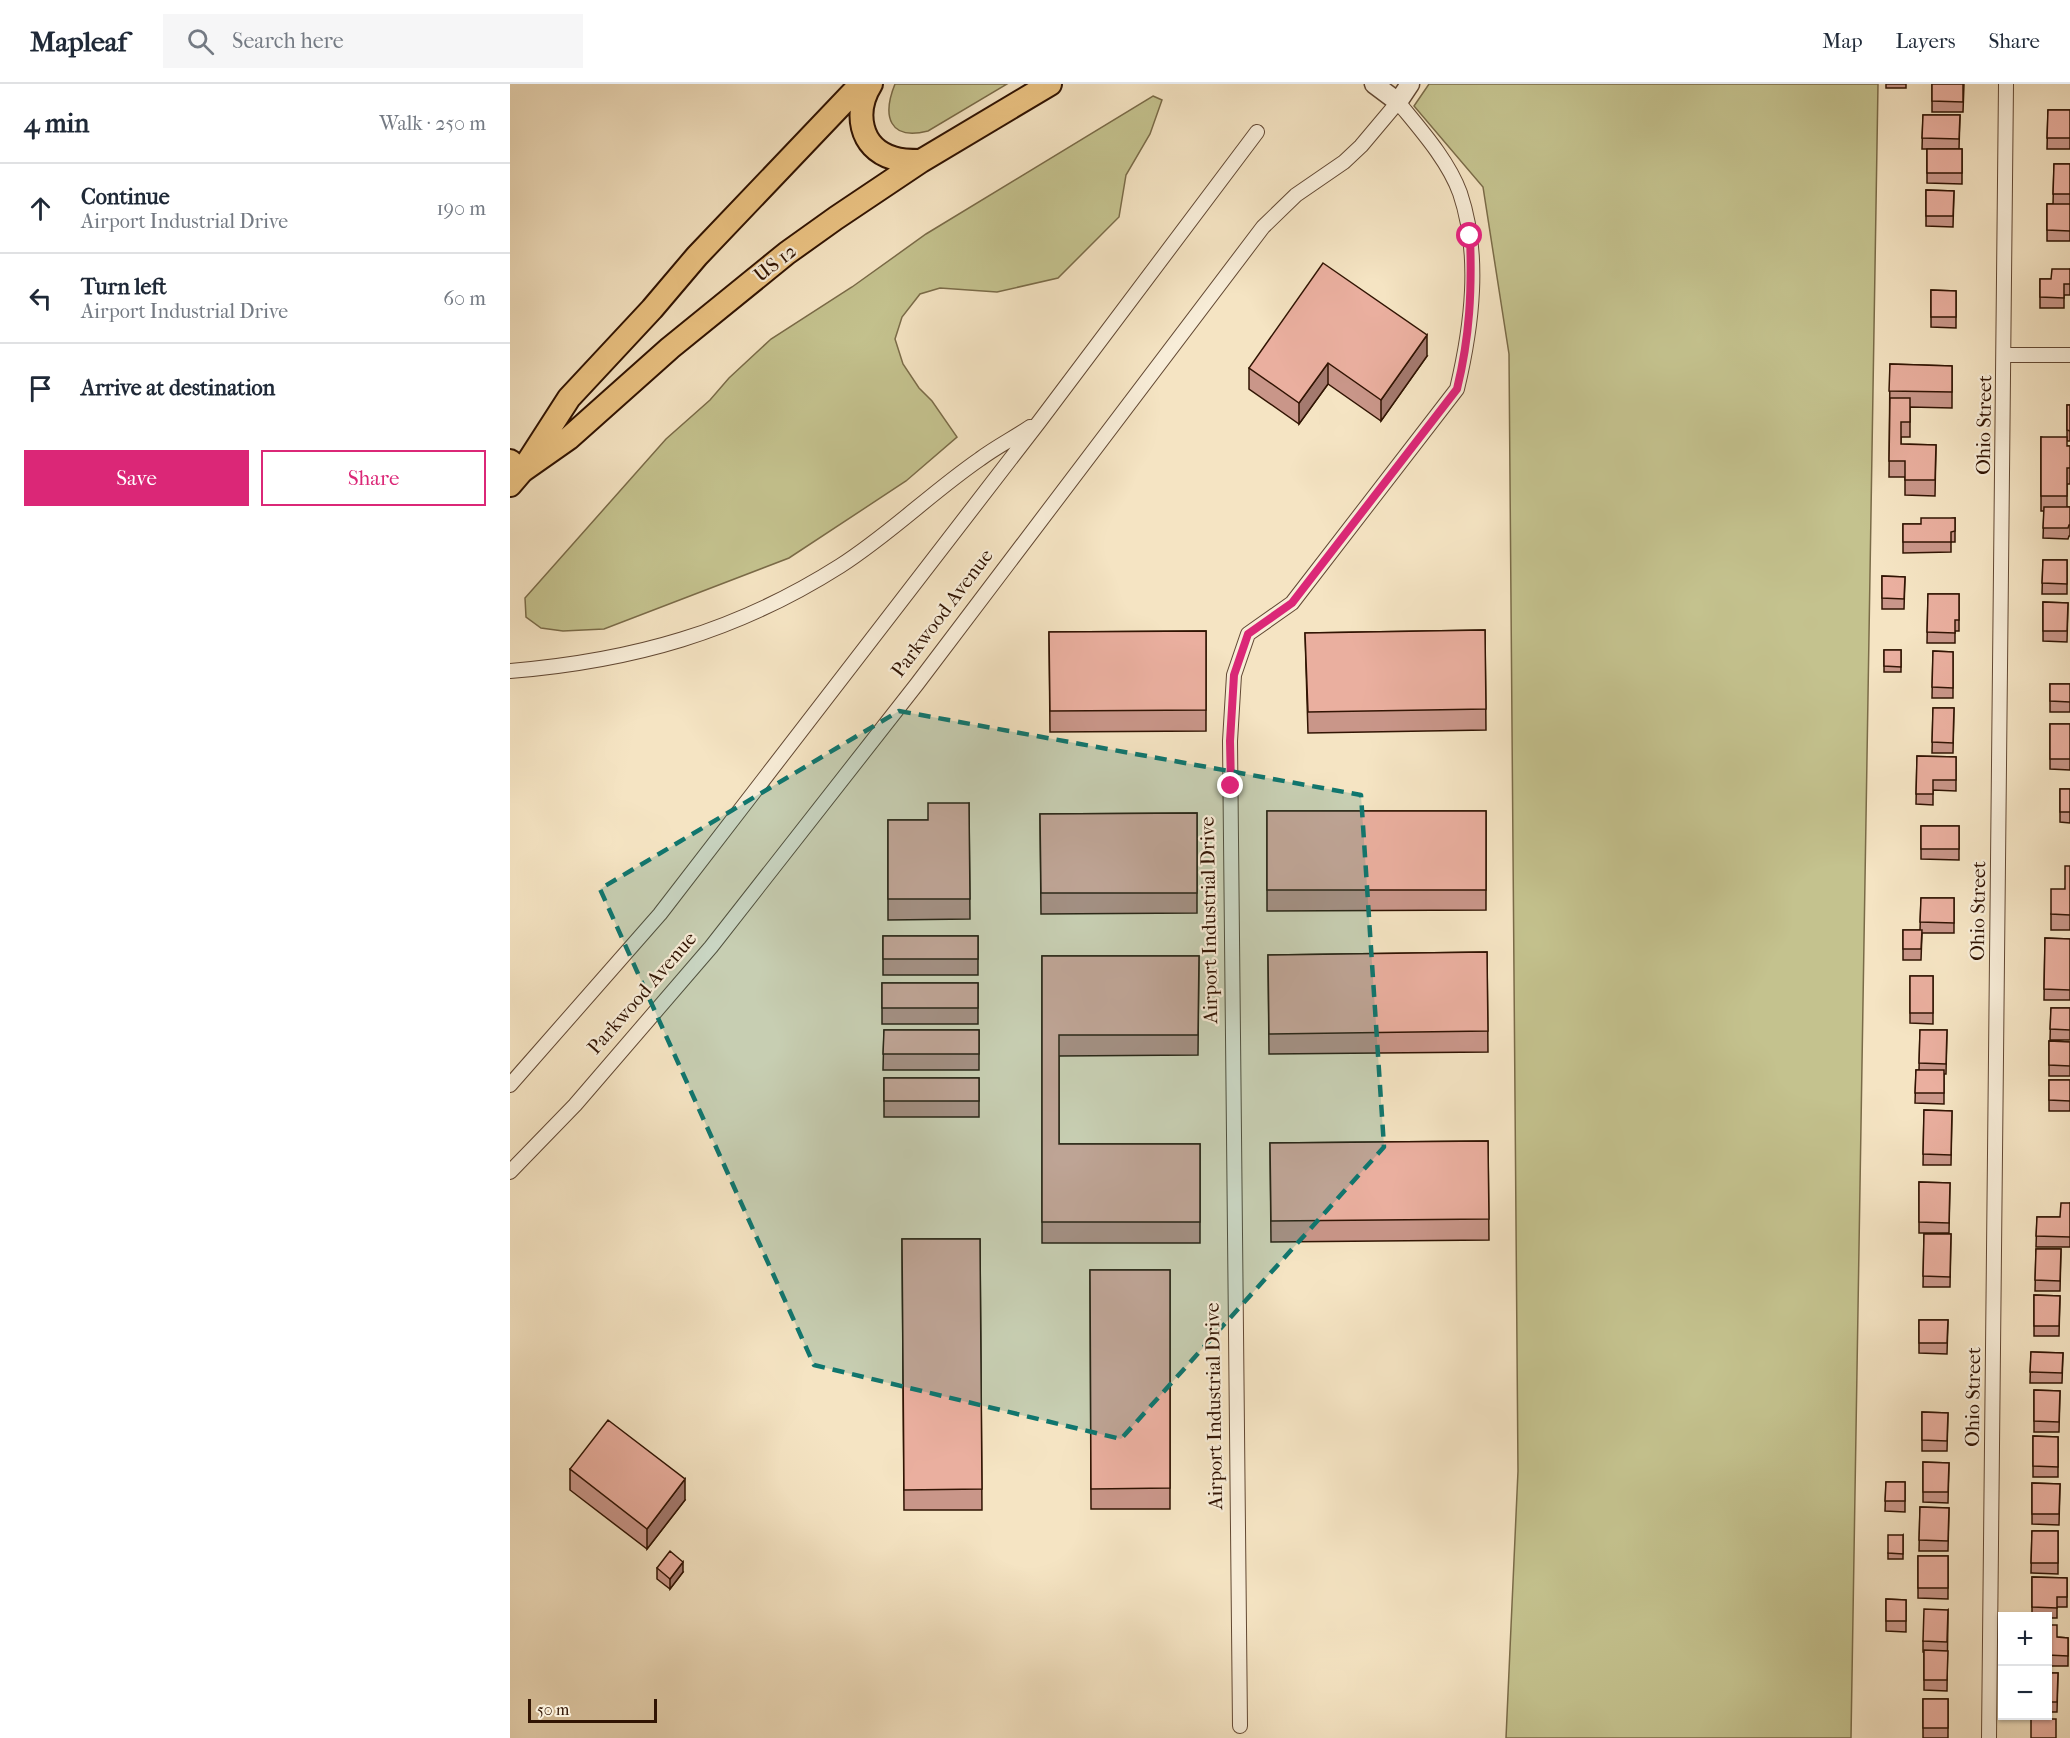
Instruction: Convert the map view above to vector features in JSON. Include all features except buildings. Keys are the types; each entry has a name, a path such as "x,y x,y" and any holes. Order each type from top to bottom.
{"highway":[{"name":"US 12","path":"514,472 569,398 652,309 697,256 861,84"},
{"path":"871,84 861,110 864,134 881,153 894,159 921,162"},
{"name":"US 12","path":"514,472 569,438 670,348 786,253 921,162 1050,84"}],"street":[{"name":"Airport Industrial Drive","path":"1240,1726 1230,741 1234,675 1248,634 1292,603 1457,389 1470,320 1472,276 1470,236 1459,192 1437,151 1398,102 1374,84"},
{"name":"Parkwood Avenue","path":"510,1172 575,1105 711,947 917,684 1263,227 1296,195 1344,162 1361,146 1410,84"},
{"name":"Ohio Street","path":"1989,1738 2006,84"},
{"path":"510,1085 660,914 1039,422 1257,132"},
{"path":"2004,355 2070,355"},
{"path":"510,671 551,668 608,659 662,646 734,622 840,566 913,513 979,459 1039,422"}],"highlighted area":[{"path":"899,711 1361,795 1384,1147 1121,1439 814,1365 600,889"}],"shaded area":[{"path":"895,84 1007,84 928,131 915,133 897,129 889,116 889,106"},
{"path":"1429,84 1878,84 1851,1738 1506,1738 1518,1471 1509,354 1483,187 1414,106"},
{"path":"1153,96 1162,100 1150,134 1126,175 1119,217 1058,278 997,292 940,288 920,294 902,317 895,339 903,364 957,437 906,481 789,558 604,629 563,631 541,628 526,617 525,598 666,439 710,400 729,378 771,339 852,287 926,234"}],"route":[{"path":"1231,786 1230,741 1234,675 1248,634 1292,603 1457,389 1470,320 1472,276 1470,236"}]}
